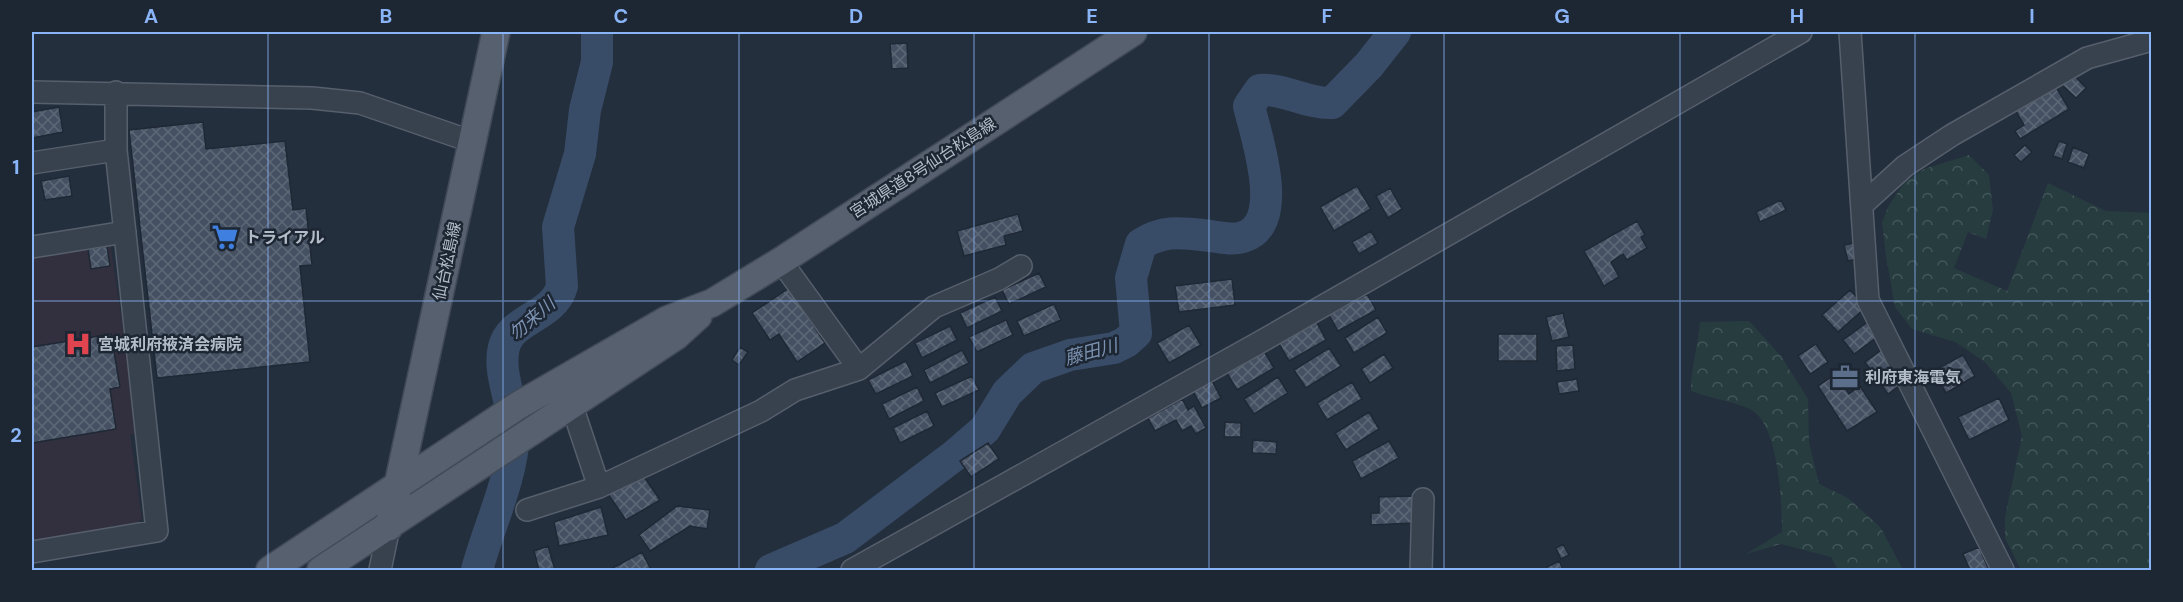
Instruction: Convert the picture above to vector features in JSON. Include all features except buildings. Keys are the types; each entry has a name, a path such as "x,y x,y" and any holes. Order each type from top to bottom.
{"main road":[{"name":"仙台松島線","path":"389,527 496,32"},
{"name":"宮城県道8号仙台松島線","path":"396,489 519,405 667,320 712,303 781,261 1133,32"},
{"name":"宮城県道8号仙台松島線","path":"389,527 676,336 712,303"},
{"path":"270,570 396,489"},
{"path":"321,570 389,527"}],"street":[{"path":"852,570 1262,341 1801,32"},
{"path":"1850,32 1868,294 1872,311 2002,570"},
{"path":"1862,205 1914,160 2087,58 2151,40"},
{"path":"43,87 116,92 312,98 360,103 473,142"},
{"path":"32,552 158,531 116,150 116,92"},
{"path":"32,163 116,150"},
{"path":"32,247 125,232"},
{"path":"781,261 859,369"},
{"path":"527,510 599,487 750,416 795,390 859,369 934,308 999,279 1021,266"},
{"path":"572,406 599,487"},
{"path":"1421,570 1423,499"},
{"path":"381,570 389,527"}],"shaded area":[{"name":"宮城利府掖済会病院","path":"110,243 139,433 130,434 142,519 136,523 32,541 32,255"}],"green space":[{"path":"1969,155 1989,175 1993,210 1986,239 1968,232 1954,268 2007,291 2048,183 2106,211 2151,213 2151,570 2021,570 2005,538 2005,517 2022,436 2011,393 1985,362 1955,342 1912,329 1895,307 1882,222 1889,205 1905,182 1924,169"},
{"path":"1749,321 1781,356 1808,399 1809,442 1819,484 1848,498 1881,528 1903,570 1838,570 1831,557 1781,544 1746,554 1782,532 1780,484 1773,447 1760,417 1750,409 1691,391 1700,322"}],"waterway":[{"name":"勿来川","path":"477,570 505,485 512,451 514,422 504,379 502,358 504,347 508,337 515,330 551,305 562,286 558,227 580,154 585,110 597,62 597,32"},
{"name":"藤田川","path":"771,570 845,538 955,455 985,429 1007,393 1033,368 1070,355 1114,348 1126,342 1136,333 1131,278 1141,244 1156,237 1185,233 1239,238 1256,229 1263,215 1266,198 1265,178 1249,106 1260,90 1278,91 1314,101 1332,103 1369,65 1395,32"}],"place":[{"name":"トライアル","path":"225,237"},
{"name":"宮城利府掖済会病院","path":"78,344"},
{"name":"利府東海電気","path":"1845,377"}]}
